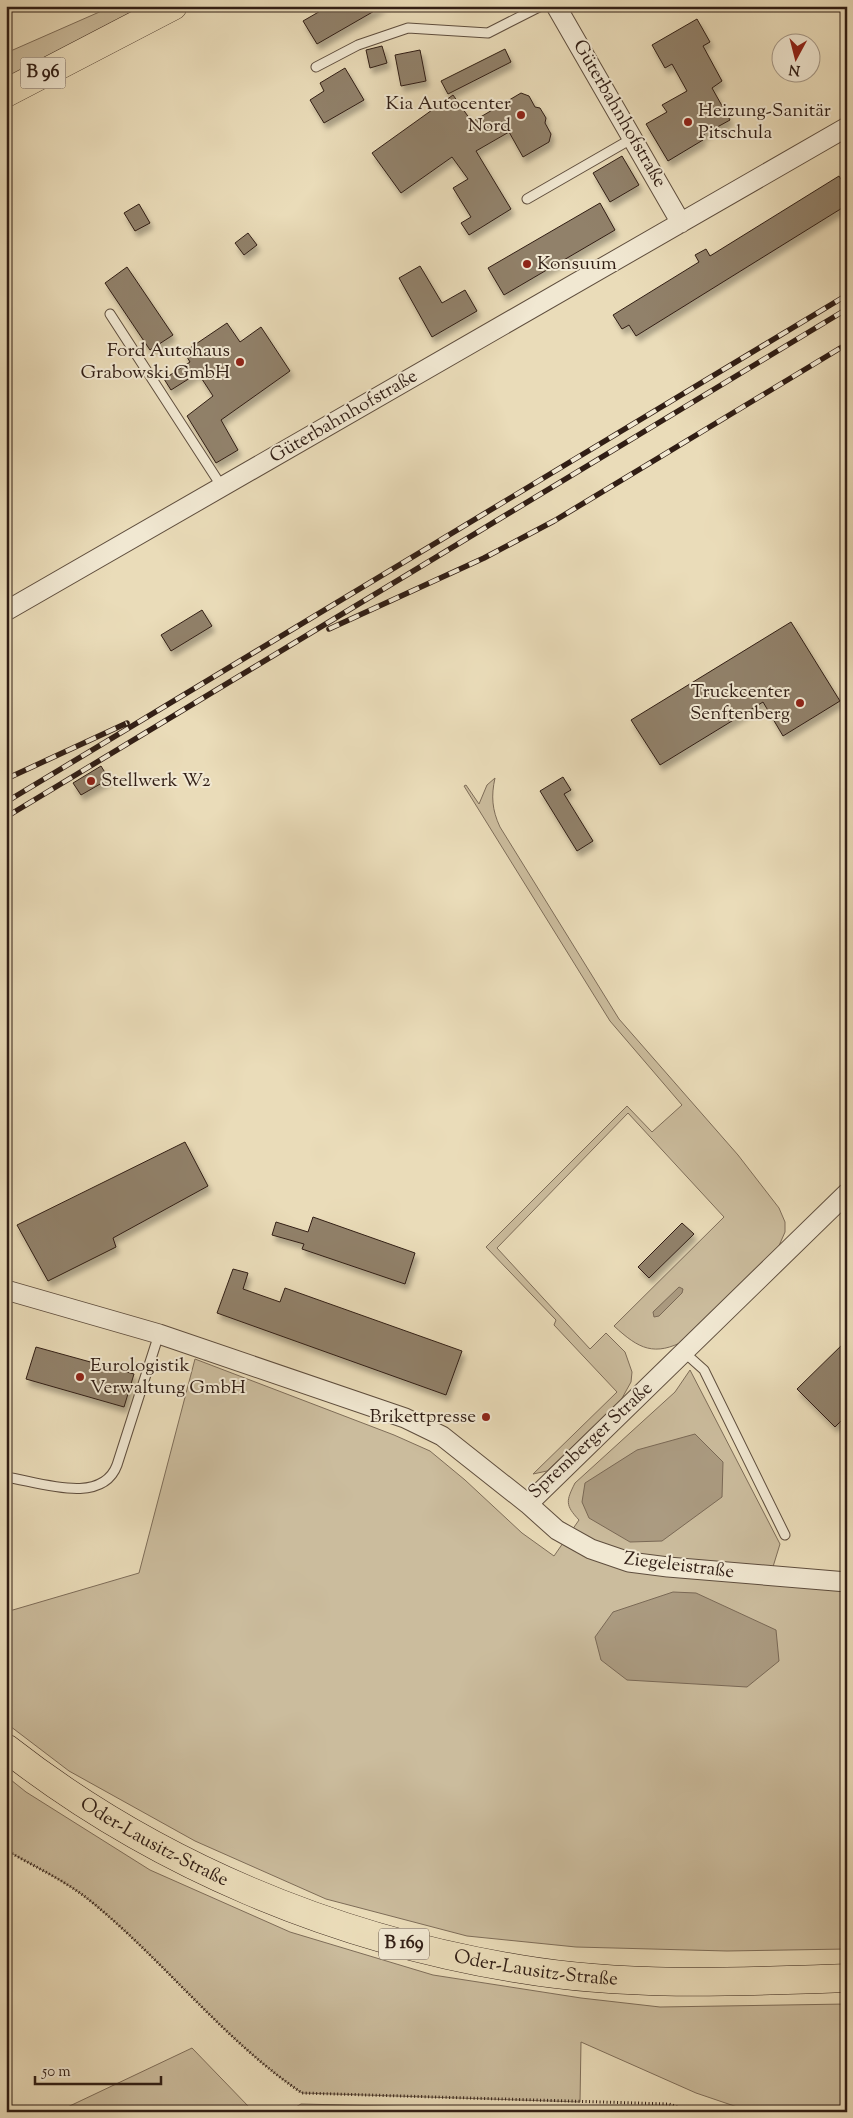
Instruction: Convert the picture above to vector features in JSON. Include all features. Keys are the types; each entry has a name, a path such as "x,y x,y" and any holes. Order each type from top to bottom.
{"highway":[{"name":"B 96","path":"6,93 173,6"},
{"name":"Oder-Lausitz-Straße","path":"6,1748 86,1805 144,1839 215,1876 364,1934 440,1954 521,1970 586,1976 725,1982 847,1978"}],"street":[{"name":"Güterbahnhofstraße","path":"556,6 681,223"},
{"name":"Güterbahnhofstraße","path":"6,611 847,127"},
{"name":"Spremberger Straße","path":"6,1290 160,1334 405,1418 442,1436 528,1504 847,1193"},
{"name":"Ziegeleistraße","path":"528,1504 557,1530 591,1549 629,1562 847,1582"}],"lane":[{"path":"316,67 358,45 408,28 488,33 541,6"},
{"path":"527,199 633,138"},
{"path":"110,314 222,487"},
{"path":"6,1477 83,1489 99,1486 106,1481 118,1465 160,1334"},
{"path":"685,1353 704,1370 785,1535"}],"path":[{"path":"6,1850 86,1897 121,1928 269,2071 302,2093 669,2104 693,2112"}],"shaded area":[{"path":"113,6 160,6 6,85 6,53"},
{"path":"495,778 493,803 500,827 619,1019 738,1155 779,1208 785,1222 785,1232 778,1248 686,1340 665,1348 656,1349 647,1348 631,1340 614,1326 724,1217 628,1113 497,1248 590,1349 606,1333 625,1352 632,1372 631,1382 621,1400 547,1471 533,1474 617,1392 554,1325 556,1320 486,1247 627,1106 652,1132 682,1105 610,1021 464,786 466,785 479,804 487,785"},
{"path":"679,1287 683,1289 682,1293 659,1316 654,1317 653,1312"},
{"path":"195,1359 394,1435 430,1451 465,1480 522,1533 554,1556 579,1520 568,1503 575,1483 675,1392 690,1370 780,1544 772,1570 847,1582 847,1949 727,1951 576,1947 467,1936 326,1899 195,1841 69,1771 6,1723 6,1612 139,1573"},
{"path":"695,1434 723,1462 722,1497 662,1541 630,1542 589,1518 582,1502 585,1483 637,1450"},
{"path":"673,1592 696,1593 776,1630 779,1661 747,1687 627,1680 601,1660 595,1637 613,1612"},
{"path":"6,1776 26,1792 150,1870 290,1932 433,1975 581,1998 660,2007 847,2004 847,2112 752,2112 696,2093 581,2042 580,2102 302,2093 245,2048 142,1947 88,1899 59,1879 6,1850"},
{"path":"192,2048 249,2107 239,2112 57,2112"},
{"path":"301,2104 636,2112 287,2112"}],"building":[{"path":"329,6 383,6 317,44 303,21"},
{"path":"697,19 710,42 703,46 722,81 712,88 730,120 701,136 703,140 668,161 646,124 667,112 662,105 687,91 672,64 665,68 652,45"},
{"path":"382,46 387,63 370,68 366,50"},
{"path":"505,49 511,62 448,94 441,81"},
{"path":"420,50 426,81 401,86 395,55"},
{"path":"345,68 364,100 324,123 310,100 324,91 320,83"},
{"path":"521,93 529,96 535,107 540,108 546,118 545,123 551,134 549,142 523,157 509,132 476,151 511,209 469,235 461,223 471,217 453,188 468,179 452,157 401,193 372,153 453,95 472,122"},
{"path":"622,156 639,185 610,202 593,173"},
{"path":"839,176 847,188 847,205 636,336 629,325 622,329 613,315 699,262 695,255 706,249 710,256"},
{"path":"600,203 615,230 504,295 488,268"},
{"path":"139,204 150,223 135,231 124,213"},
{"path":"248,233 257,245 244,255 235,243"},
{"path":"420,266 442,303 465,290 477,311 432,337 399,278"},
{"path":"127,267 173,335 150,350 105,283"},
{"path":"227,323 240,342 261,327 290,371 221,420 238,450 216,463 187,416 213,396 198,373 171,390 164,379 190,362 184,352"},
{"path":"202,610 212,626 171,651 161,635"},
{"path":"791,622 840,701 783,736 763,702 660,765 631,720"},
{"name":"Stellwerk W2","path":"101,766 109,779 81,795 73,783"},
{"path":"563,777 571,790 564,794 593,841 577,851 540,791"},
{"path":"185,1142 208,1186 113,1238 116,1247 48,1281 17,1225"},
{"path":"313,1217 415,1253 405,1284 302,1249 304,1244 272,1235 276,1222 308,1232"},
{"path":"682,1223 694,1234 649,1278 638,1267"},
{"path":"233,1269 248,1273 243,1289 280,1302 285,1288 462,1351 446,1395 217,1313"},
{"path":"847,1340 847,1415 835,1427 797,1389"},
{"name":"Eurologistik Verwaltung GmbH","path":"36,1347 134,1374 124,1407 26,1379"}],"railway":[{"path":"6,802 847,295"},
{"path":"6,817 847,309"},
{"path":"329,629 484,558 554,521 847,344"},
{"path":"6,779 127,723"}],"place":[{"name":"Kia Autocenter Nord","path":"521,115"},
{"name":"Heizung-Sanitär Pitschula","path":"688,122"},
{"name":"Konsuum","path":"527,264"},
{"name":"Ford Autohaus Grabowski GmbH","path":"240,362"},
{"name":"Truckcenter Senftenberg","path":"800,703"},
{"name":"Stellwerk W2","path":"91,781"},
{"name":"Eurologistik Verwaltung GmbH","path":"80,1377"},
{"name":"Brikettpresse","path":"486,1417"}]}
